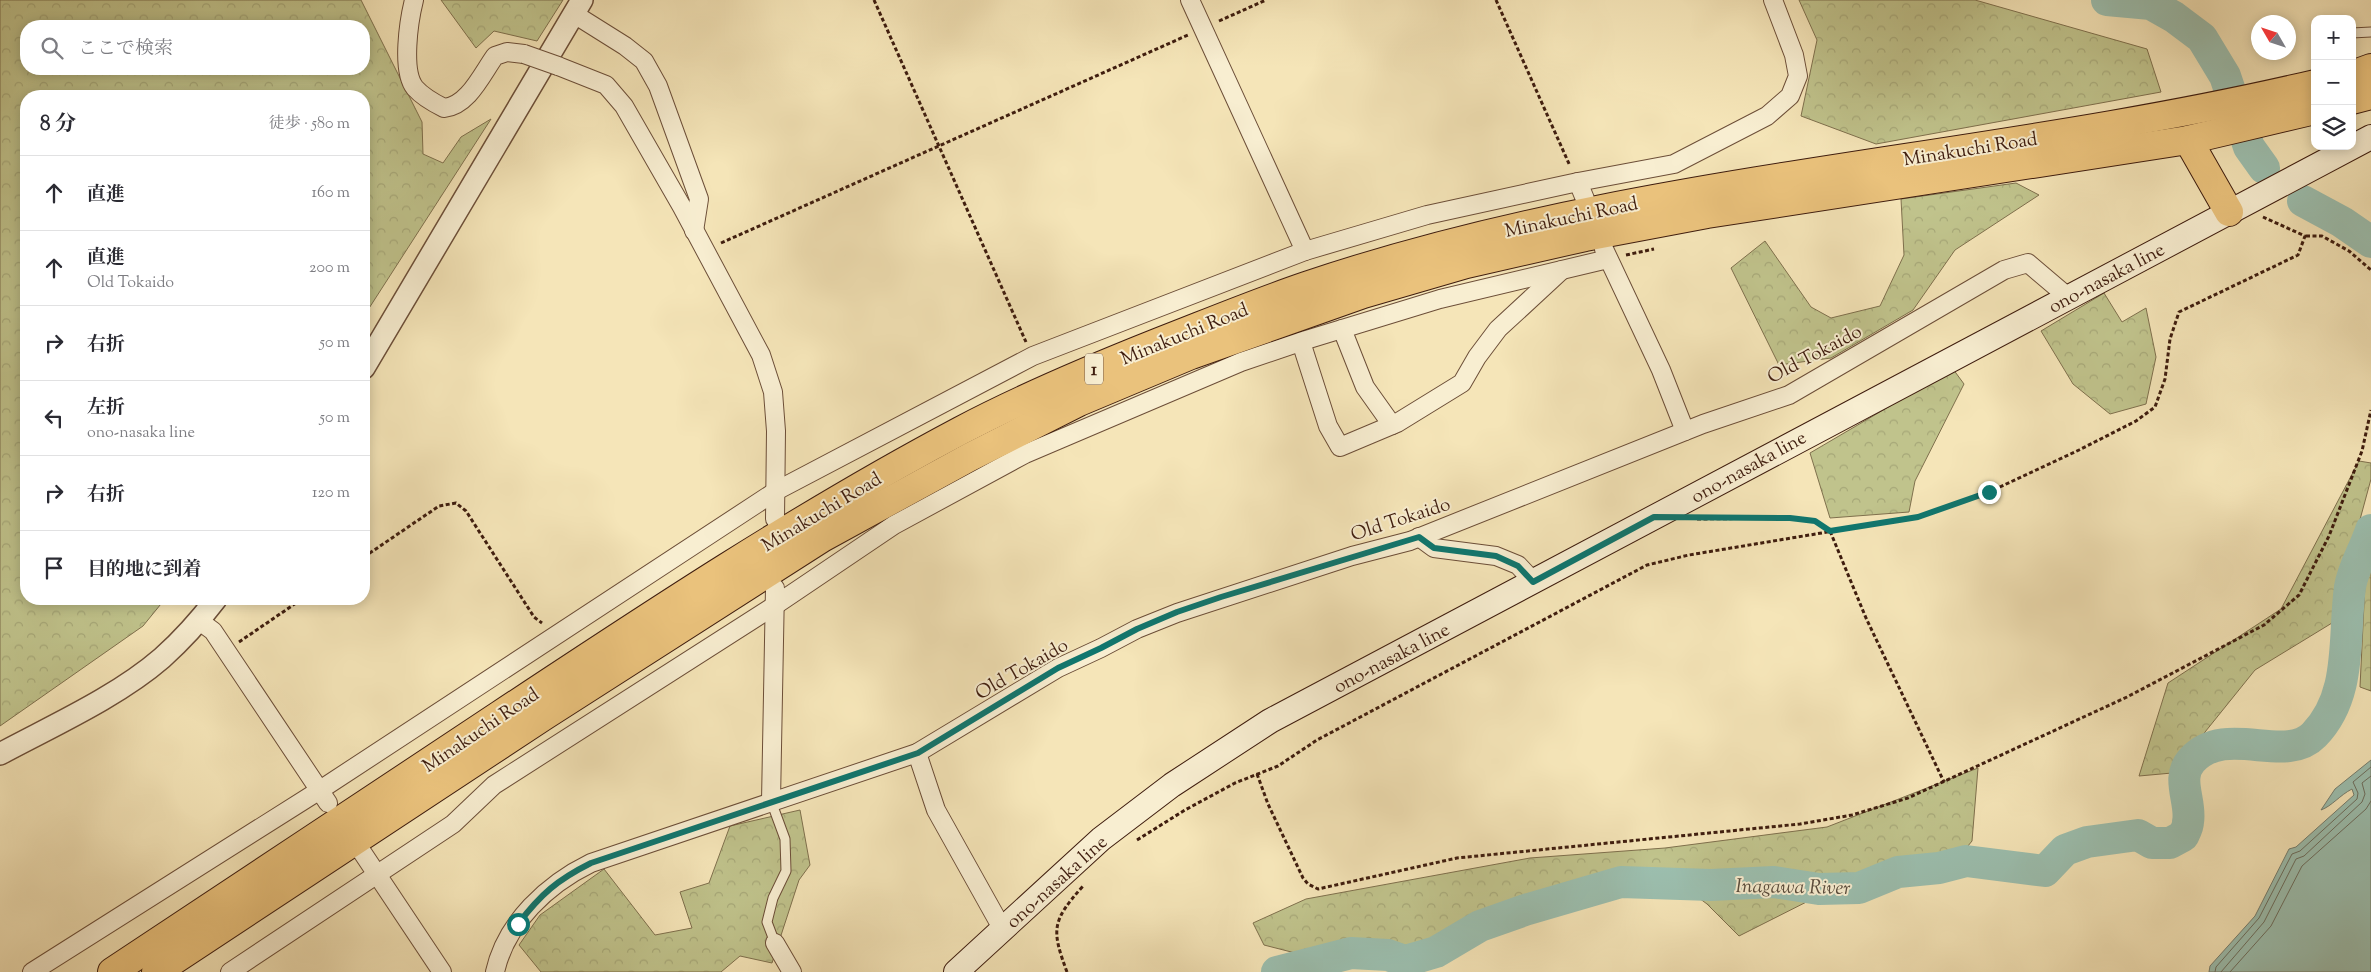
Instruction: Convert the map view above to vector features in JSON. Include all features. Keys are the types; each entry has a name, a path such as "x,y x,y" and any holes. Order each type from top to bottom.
{"highway":[{"path":"2356,74 2371,68"},
{"name":"Minakuchi Road","path":"112,972 541,688 855,489 964,429 1038,393 1115,360 1307,286 1457,242 1546,220 1778,177 2087,130 2219,120 2260,110 2311,86"},
{"path":"2356,99 2371,95"},
{"name":"Minakuchi Road","path":"2260,110 2311,110"},
{"name":"Minakuchi Road","path":"156,972 544,716 822,538 970,456 1078,402 1182,359 1363,294 1466,264 1586,237 1708,214 2188,140 2219,120"},
{"path":"2188,140 2229,212"}],"main road":[{"name":"ono-nasaka line","path":"956,972 1101,839 1189,774 1270,721 2371,137"}],"street":[{"path":"414,0 408,25 410,78 415,88 444,108 452,108 463,101 495,56 507,52 524,54 606,85 624,106 761,355 773,392 776,431 775,520"},
{"path":"1190,0 1305,252"},
{"path":"32,972 324,796 556,634 776,491 1033,356 1305,252 1427,215 1578,182 1674,164 1767,116 1790,96 1798,76 1794,55 1773,0"},
{"path":"370,358 578,7 644,61 658,86 699,199 694,231"},
{"path":"1578,182 1585,199"},
{"path":"230,972 453,824 494,785 774,606 894,526 1026,454 1242,362 1440,299 1563,270 1606,254 1661,370 1685,431"},
{"name":"Old Tokaido","path":"495,972 507,943 518,924 540,897 567,875 591,863 918,753 1058,668 1137,629 1221,597 1419,537 1685,431 1789,394 2004,270 2028,262 2068,297"},
{"path":"1301,342 1328,426 1340,447 1392,425 1462,383 1477,357 1498,329 1563,270"},
{"path":"1342,329 1365,386 1392,425"},
{"path":"1419,537 1434,548 1496,556 1518,566 1533,582"},
{"path":"771,801 775,588"},
{"path":"0,754 124,686 162,658 211,605"},
{"path":"198,620 213,631 324,796"},
{"path":"918,753 936,810 1003,930"},
{"path":"360,849 442,972"},
{"path":"775,942 792,972"}],"lane":[{"path":"2356,33 2371,32"},
{"path":"771,801 785,839 786,871 773,898 767,922 775,942"}],"path":[{"path":"874,0 1033,356"},
{"path":"704,251 1266,0"},
{"path":"1496,0 1578,182"},
{"path":"2229,212 2252,213 2305,236 2322,236 2348,251 2371,270"},
{"path":"1135,841 1185,810 1235,783 1278,766 1317,740 1647,565 1689,555 1918,517 1989,492 2136,421 2155,406 2166,379 2170,339 2179,312 2298,255 2305,236"},
{"path":"1257,774 1303,878 1308,884 1318,889 1457,858 1800,824 1852,815 1908,798 2127,697 2264,626 2299,596 2329,536 2362,451 2371,410"},
{"path":"370,553 439,506 456,503 466,511 534,617 556,634"},
{"path":"1695,519 1790,518 1815,521 1830,531 1870,627 1944,782"},
{"path":"226,651 293,605"},
{"path":"1068,972 1057,944 1057,920 1068,903 1088,881"}],"green space":[{"path":"0,0 361,0 422,122 423,154 443,163 461,137 491,119 370,307 370,90 20,90 20,605 160,605 143,626 0,726"},
{"path":"441,0 563,0 537,41 494,31 476,48"},
{"path":"1799,0 1975,0 2147,49 2161,92 1876,144 1801,116 1817,40"},
{"path":"2016,183 2039,195 1955,250 1913,310 1831,358 1779,365 1731,268 1765,241 1811,307 1831,318 1880,306 1904,255 1901,199"},
{"path":"2104,293 2122,322 2146,308 2156,357 2146,404 2110,414 2073,384 2041,331"},
{"path":"1953,369 1964,384 1915,481 1909,512 1830,518 1810,453"},
{"path":"2359,461 2371,463 2371,479 2332,623 2255,670 2172,773 2139,776 2168,683 2281,609"},
{"path":"2371,568 2371,691 2360,687 2365,583"},
{"path":"1978,768 1972,841 1940,880 1854,878 1739,936 1707,904 1671,877 1575,889 1410,950 1303,955 1264,945 1253,923 1306,899 1530,858 1665,848 1827,827"},
{"path":"800,810 810,865 799,880 772,963 740,956 721,972 541,972 519,945 540,915 604,869 655,935 692,928 680,892 709,883 730,826"}],"water":[{"path":"2371,760 2371,972 2209,972 2210,966 2255,916 2289,849 2296,847 2354,795 2352,789 2321,810 2335,789"}],"waterway":[{"name":"Inagawa River","path":"2107,0 2151,4 2174,17 2202,38 2225,76 2249,147 2264,168"},
{"name":"Inagawa River","path":"2303,201 2342,222 2371,242"},
{"name":"Inagawa River","path":"1277,972 1351,953 1388,955 1405,961 1436,952 1480,926 1525,910 1621,882 1711,885 1774,882 1819,889 1859,888 1898,872 1939,868 1966,861 2045,871 2065,850 2087,842 2138,835 2152,843 2170,843 2183,836 2188,826 2189,814 2184,782 2187,767 2192,760 2206,750 2221,745 2287,746 2302,743 2314,735 2326,719 2335,702 2341,684 2350,587 2356,566 2371,530"}],"route":[{"path":"518,924 540,897 567,875 591,863 918,753 1058,668 1137,629 1177,612 1221,597 1352,556 1419,537 1434,548 1452,552 1496,556 1518,566 1533,582 1654,517 1676,519 1790,518 1815,521 1830,531 1918,517 1989,492"}]}
